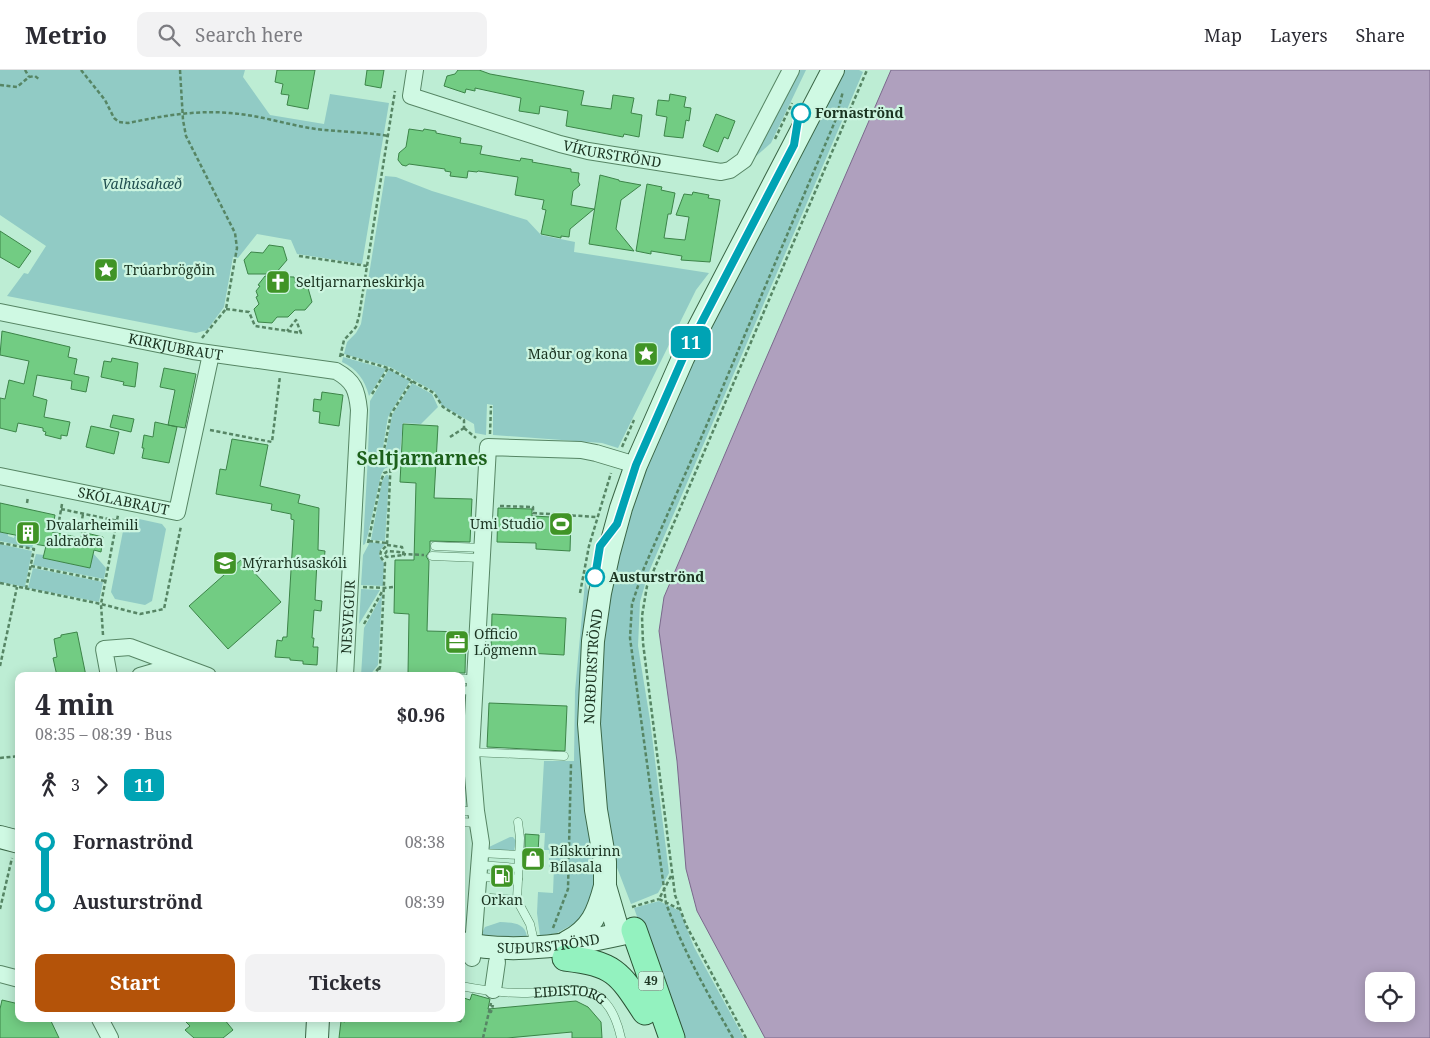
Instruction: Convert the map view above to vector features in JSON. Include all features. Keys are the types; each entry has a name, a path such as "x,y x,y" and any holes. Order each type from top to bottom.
{"main road":[{"name":"49","path":"629,931 646,1012 655,1038"},
{"name":"49","path":"629,931 672,1038"},
{"name":"49","path":"565,951 610,969 628,987 646,1012"}],"street":[{"name":"VÍKURSTRÖND","path":"415,70 410,96 560,144 588,151 722,172 730,170 744,160 791,70"},
{"name":"NORÐURSTRÖND","path":"629,931 605,886 605,862 596,810 589,724 593,640 606,568 607,520 636,465 683,358 832,70"},
{"name":"KIRKJUBRAUT","path":"0,312 193,351 336,371 350,380"},
{"name":"SKÓLABRAUT","path":"0,476 177,512 211,354"},
{"name":"NESVEGUR","path":"345,672 359,410 355,389 350,380"},
{"path":"467,951 478,898 480,865 469,817 468,685 482,553 488,447 581,450 636,465"},
{"path":"108,672 104,649 130,647 197,672"},
{"path":"154,672 178,665"},
{"path":"0,837 15,848"},
{"name":"NORÐURSTRÖND","path":"605,862 619,882 629,931"},
{"path":"565,951 588,928 596,914 605,886"},
{"name":"SUÐURSTRÖND","path":"467,951 497,962 525,962 629,931"},
{"name":"SUÐURSTRÖND","path":"467,951 550,947 565,951"},
{"path":"493,998 497,962"},
{"path":"0,974 15,978"},
{"path":"102,1022 110,1038"},
{"path":"317,1038 318,1022"}],"lane":[{"path":"600,546 607,520"},
{"path":"435,546 482,553"},
{"path":"432,556 482,553"},
{"path":"596,569 593,588 597,615"},
{"path":"468,750 564,756"},
{"path":"518,822 520,853 517,900 530,924 536,948"},
{"path":"480,865 520,853"},
{"path":"480,865 519,868"},
{"path":"480,865 518,879"},
{"path":"478,898 517,900"},
{"name":"EIÐISTORG","path":"465,988 493,998 522,993 574,990 591,992 608,1004 621,1038"}],"path":[{"path":"25,70 28,77"},
{"path":"81,70 105,100 112,115 119,122 128,123 182,113 232,113 317,129 367,132 388,136"},
{"path":"180,70 182,113 186,136 235,233 237,248 226,309 193,351"},
{"path":"746,1038 686,925 675,895 642,643 642,616 647,586 867,70"},
{"path":"0,85 17,87 28,77 35,76 40,80"},
{"path":"338,361 344,340 356,327 396,89"},
{"path":"733,1038 677,935 663,891 630,638 632,604 644,568 836,119 843,90"},
{"path":"299,256 367,266"},
{"path":"226,309 250,312 255,326 302,334 296,320 287,331"},
{"path":"340,354 388,368 434,393 443,407 464,420 464,428 450,438"},
{"path":"195,428 272,442 282,362"},
{"path":"368,401 388,368"},
{"path":"383,455 390,417 412,381"},
{"path":"488,447 491,406"},
{"path":"367,454 402,457"},
{"path":"378,672 385,563 380,556 381,551 387,544 392,456"},
{"path":"365,548 369,541 381,481 384,473 390,471"},
{"path":"64,498 58,528 80,532 83,514"},
{"path":"104,649 100,604 118,521 120,501"},
{"path":"484,505 533,507 533,513 607,520"},
{"path":"61,509 118,521"},
{"path":"0,583 140,614 164,609 182,518 177,512"},
{"path":"369,541 402,547 404,551 404,555 387,557 384,555 387,551 399,552 400,554 408,554 432,556"},
{"path":"0,542 34,549 26,589"},
{"path":"31,566 105,581"},
{"path":"0,666 17,587"},
{"path":"359,587 394,587"},
{"path":"359,631 384,588"},
{"path":"376,672 380,667"},
{"path":"0,758 15,756"},
{"path":"0,909 15,853"},
{"path":"629,931 658,899 672,875"},
{"path":"658,899 681,910"},
{"path":"489,1012 491,1012 493,998"},
{"path":"483,1038 493,998"}],"green space":[{"name":"Valhúsahæð","path":"0,70 245,70 243,77 270,115 324,124 330,94 389,103 362,264 297,254 291,240 257,234 238,258 233,257 224,307 207,330 196,333 7,296 24,273 28,274 46,246 0,215"},
{"path":"799,70 806,70 771,143 755,157"},
{"path":"843,70 859,70 863,72 648,574 640,602 638,646 650,720 669,873 658,893 631,904 616,865 606,826 598,678 618,546 662,424"},
{"path":"385,176 396,177 432,191 527,220 541,235 575,242 574,252 709,273 696,290 618,448 602,443 493,435 493,405 487,404 486,435 475,433 474,424 441,405 435,392 390,367 344,354 347,342 356,333 361,324"},
{"path":"343,357 386,369 369,396 360,376 342,362"},
{"path":"389,369 410,381 388,417 382,453 368,452 370,401"},
{"path":"412,383 432,394 438,407 421,424 403,423 400,454 385,453 392,415"},
{"path":"368,456 389,457 388,467 384,469 381,475 368,534 363,545"},
{"path":"386,475 389,478 385,541 371,540 382,481"},
{"path":"130,517 162,524 166,529 152,601 145,605 115,599 111,592 125,521"},
{"path":"0,532 14,538 15,535 35,539 32,548 0,541"},
{"path":"370,542 385,544 379,552 380,558 384,563 383,586 361,585 363,555"},
{"path":"0,544 32,551 25,587 0,582"},
{"path":"93,553 106,568 104,579 33,565 36,554 44,555 43,558 90,568"},
{"path":"33,568 103,582 99,602 28,588"},
{"path":"585,582 590,596 598,900 577,922 557,933 540,936 537,913 538,892 553,893 554,867 549,867 549,850 544,850 545,833 540,833 544,761 574,761 575,691"},
{"path":"361,589 380,590 359,624"},
{"path":"382,595 378,665 372,672 361,672 364,628"},
{"path":"513,837 516,841 514,851 490,850 489,847"},
{"path":"659,901 680,911 694,947 744,1038 680,1038 634,908"},
{"path":"500,922 521,926 524,928 527,937 481,935 485,927"}],"shaded area":[{"path":"891,70 1430,70 1430,1038 765,1038 697,911 686,869 677,761 659,631 664,597"}],"building":[{"path":"277,70 315,70 308,109 287,105 289,95 281,94 283,84 275,82"},
{"path":"367,70 384,70 381,88 365,85"},
{"path":"458,70 479,70 490,74 584,91 581,105 611,109 613,95 634,98 631,113 642,115 639,137 624,134 623,137 566,126 568,111 540,106 539,114 519,111 521,98 475,88 475,91 466,89 465,93 444,86 447,76 455,74"},
{"path":"670,94 686,97 684,107 691,108 689,121 686,120 683,138 664,136 667,117 656,115 658,100 669,101"},
{"path":"716,114 735,121 728,139 724,137 718,152 703,146"},
{"path":"409,129 436,131 436,133 461,138 460,143 482,146 480,154 520,161 521,158 533,160 532,162 571,169 571,172 579,173 578,181 580,185 573,191 571,205 594,209 570,229 569,237 561,236 561,238 541,234 546,210 542,209 544,200 515,195 518,177 468,171 467,178 450,176 451,172 445,171 445,169 409,164 406,166 402,165 398,160 399,153 406,147"},
{"path":"600,175 641,185 621,200 616,229 634,251 589,244"},
{"path":"647,184 662,187 661,190 675,193 671,214 668,214 664,238 685,240 689,217 676,215 684,194 692,195 693,192 709,195 708,198 720,200 710,262 681,260 682,256 651,251 651,254 636,251"},
{"path":"0,231 31,251 19,268 0,257"},
{"path":"269,245 283,247 287,260 275,274 248,274 244,260 251,252 263,253"},
{"name":"Seltjarnarneskirkja","path":"265,276 294,277 297,288 308,288 312,302 305,310 295,310 288,317 277,317 272,323 258,322 254,309 259,304 256,291"},
{"path":"2,331 70,347 68,357 77,359 74,374 89,377 86,392 71,389 72,381 37,375 33,396 47,400 44,417 70,422 67,436 61,435 61,439 45,435 46,432 43,431 43,428 18,423 16,432 0,428 0,398 5,399 9,380 24,384 29,361 0,355"},
{"path":"112,358 138,363 135,387 123,385 124,382 101,377 104,361 111,362"},
{"path":"164,368 196,374 185,428 168,425 175,390 160,387"},
{"path":"322,392 343,395 339,426 319,423 320,412 313,411 314,399 321,400"},
{"path":"113,415 134,419 131,432 110,427"},
{"path":"155,422 177,427 169,463 142,458 144,435 153,437"},
{"path":"403,424 438,426 434,498 472,499 470,542 430,541 430,551 426,556 429,561 427,631 466,632 465,673 408,672 409,614 394,613 395,560 414,560 416,483 400,482"},
{"path":"91,426 119,432 114,454 86,447"},
{"path":"232,439 268,445 260,486 300,495 298,503 319,508 318,550 325,551 324,561 317,561 315,600 322,601 321,611 314,610 312,638 314,638 313,647 318,647 317,665 303,664 303,661 290,660 290,658 275,657 277,640 282,641 283,637 287,637 294,520 291,519 291,514 271,510 272,504 216,494 220,469 226,470"},
{"name":"Dvalarheimili aldraðra","path":"0,503 55,515 52,532 81,538 82,532 103,537 101,552 94,550 90,568 43,558 46,546 34,544 35,539 0,532"},
{"path":"498,508 532,509 532,516 571,518 570,551 536,549 536,543 497,542"},
{"path":"242,559 281,602 228,649 189,606"},
{"path":"492,614 566,618 564,655 491,651"},
{"path":"77,632 85,672 56,672 53,658 57,657 54,639 61,637 61,635"},
{"path":"489,703 567,706 565,751 487,747"},
{"path":"525,834 539,835 538,852 544,852 543,869 526,869 527,851 525,851"},
{"path":"472,994 490,999 488,1009 576,1001 588,1007 601,1022 602,1038 572,1038 572,1032 507,1038 339,1038 341,1022 465,1022 465,998 470,1000"},
{"path":"2,1000 15,1003 15,1022 51,1022 59,1038 0,1038 0,1009"},
{"path":"186,1022 226,1022 233,1030 223,1038 194,1038 185,1030 190,1026"}],"bus line":[{"name":"11","path":"595,577 600,546 617,524 636,465 683,358 794,145 801,113"}],"place":[{"name":"Fornaströnd","path":"801,113"},
{"name":"Trúarbrögðin","path":"106,270"},
{"name":"Seltjarnarneskirkja","path":"278,282"},
{"name":"Maður og kona","path":"646,354"},
{"name":"Umi Studio","path":"561,524"},
{"name":"Dvalarheimili aldraðra","path":"28,533"},
{"name":"Mýrarhúsaskóli","path":"225,563"},
{"name":"Austurströnd","path":"595,577"},
{"name":"Officio Lögmenn","path":"457,642"},
{"name":"Bílskúrinn Bílasala","path":"533,859"},
{"name":"Orkan","path":"502,876"}],"district":[{"name":"Seltjarnarnes","path":"422,458"}]}
